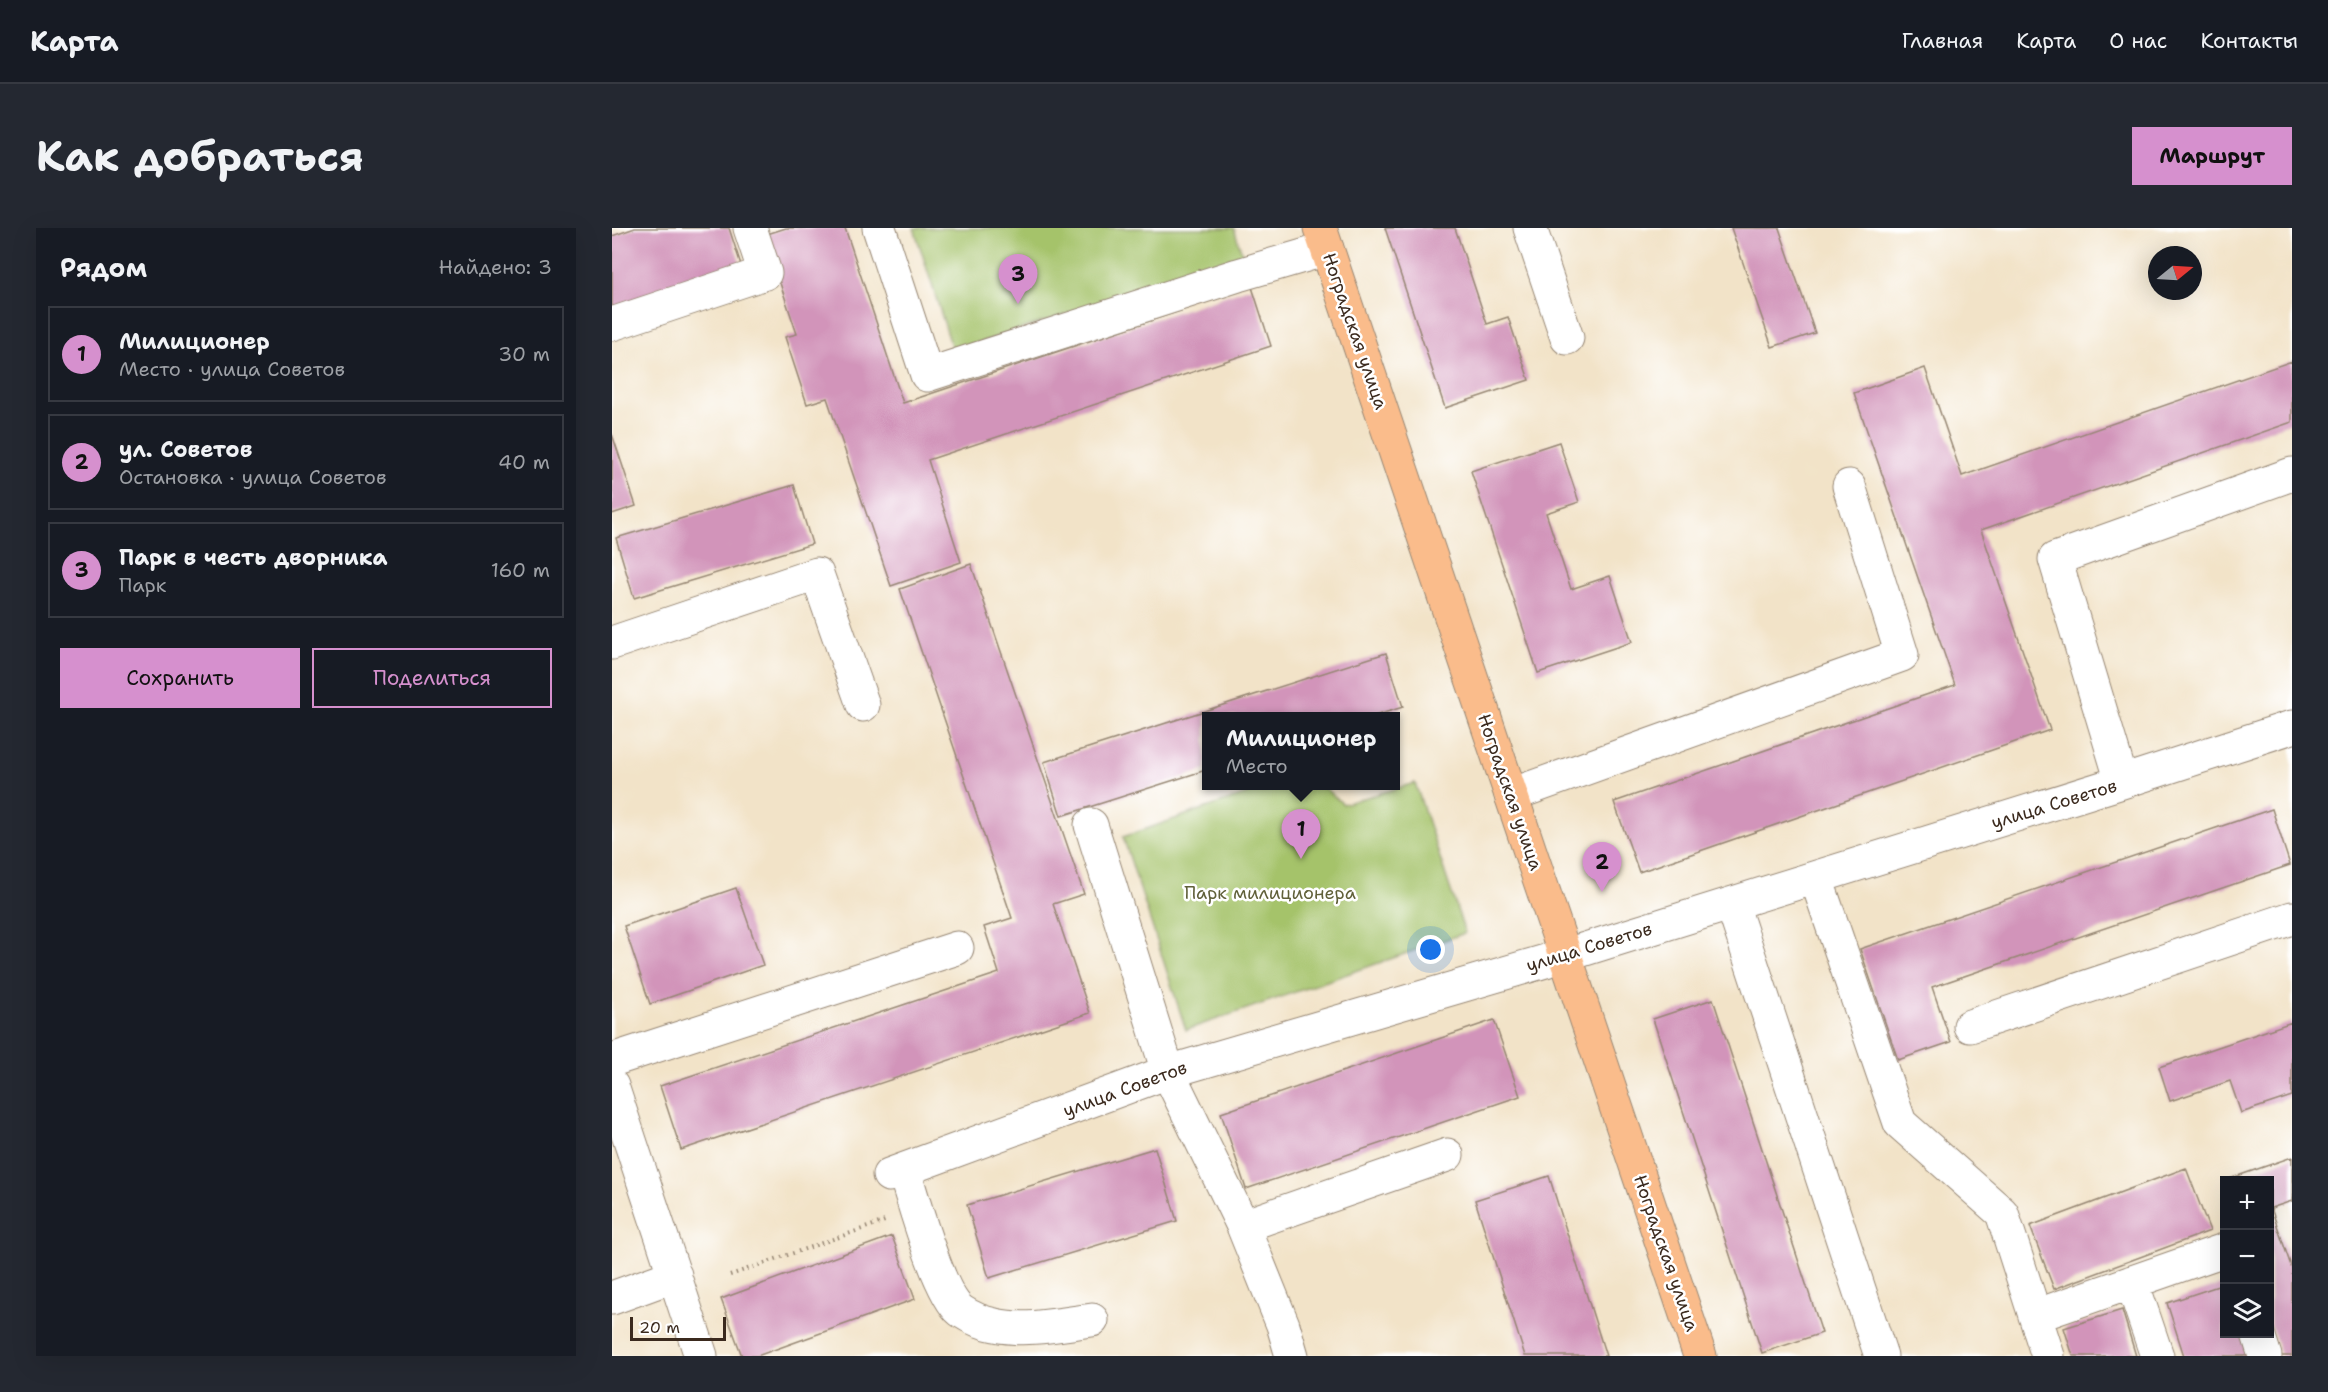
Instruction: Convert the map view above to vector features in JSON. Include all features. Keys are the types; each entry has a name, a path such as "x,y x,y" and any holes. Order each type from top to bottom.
{"main road":[{"name":"Ноградская улица","path":"1324,238 1700,1356"}],"street":[{"path":"612,324 765,273 750,228"},
{"path":"879,228 927,375 1238,275 1324,238"},
{"path":"1530,228 1567,338"},
{"path":"2122,783 2055,559 2292,474"},
{"path":"1511,795 1902,655 1849,486"},
{"path":"612,643 817,574 862,705"},
{"name":"улица Советов","path":"1092,1320 1014,1327 995,1325 960,1310 947,1292 897,1173 1168,1072 1566,955 2122,783 2290,735"},
{"path":"1091,825 1168,1072 1243,1226 1283,1325 1292,1356"},
{"path":"1816,878 1900,1123 2002,1214 2048,1356"},
{"path":"1732,904 1881,1356"},
{"path":"1970,1026 2292,918"},
{"path":"612,1060 957,948"},
{"path":"612,1086 701,1356"},
{"path":"1243,1226 1447,1155"},
{"path":"2035,1316 2220,1251"},
{"path":"612,1298 675,1275"},
{"path":"2132,1282 2157,1356"},
{"path":"2259,1338 2265,1356"}],"path":[{"path":"729,1275 888,1220"}],"green space":[{"path":"914,228 1234,228 1243,257 953,351"},
{"name":"Парк милиционера","path":"1415,783 1465,933 1186,1030 1123,837 1258,790 1327,790 1343,804 1391,790 1400,790 1400,787"}],"building":[{"path":"635,228 729,228 742,268 612,310 612,236"},
{"path":"786,228 845,228 903,403 1252,287 1271,346 928,460 961,562 891,586 827,398 807,404 785,337 797,334 764,235"},
{"path":"1385,228 1455,228 1487,324 1508,317 1529,380 1445,408"},
{"path":"1731,228 1779,228 1815,333 1772,347"},
{"path":"2292,361 2292,422 1981,530 2050,730 1639,872 1614,802 1955,685 1854,393 1925,368 1962,476"},
{"path":"612,434 636,506 612,514"},
{"path":"1559,442 1579,502 1546,513 1571,589 1610,576 1632,642 1538,673 1471,471"},
{"path":"794,485 812,544 634,598 616,538"},
{"path":"971,564 1084,894 1053,904 1090,1013 681,1150 660,1086 999,973 984,927 1012,918 900,589"},
{"path":"1386,653 1403,707 1387,712 1202,712 1202,771 1061,816 1044,762"},
{"path":"2272,809 2290,865 1932,987 1951,1042 1898,1060 1860,949"},
{"path":"736,888 763,965 650,1004 624,926"},
{"path":"1713,999 1822,1333 1762,1353 1653,1019"},
{"path":"1494,1020 1520,1096 1246,1189 1221,1113"},
{"path":"2292,1022 2292,1096 2241,1113 2230,1081 2170,1101 2159,1067"},
{"path":"1155,1148 1177,1221 989,1278 967,1205"},
{"path":"2292,1157 2292,1201 2274,1207 2274,1176 2237,1176"},
{"path":"2186,1168 2210,1231 2054,1289 2030,1226"},
{"path":"1549,1176 1606,1356 1525,1356 1475,1200"},
{"path":"2274,1217 2292,1269 2292,1356 2281,1356 2274,1335"},
{"path":"892,1236 915,1299 757,1356 742,1356 721,1299"},
{"path":"2220,1285 2220,1338 2247,1338 2254,1356 2184,1356 2167,1303"},
{"path":"2122,1310 2136,1356 2073,1356 2064,1328"}],"place":[{"name":"Парк в честь дворника","path":"1018,304"},
{"name":"Милиционер","path":"1301,859"},
{"name":"ул. Советов","path":"1602,892"}]}
